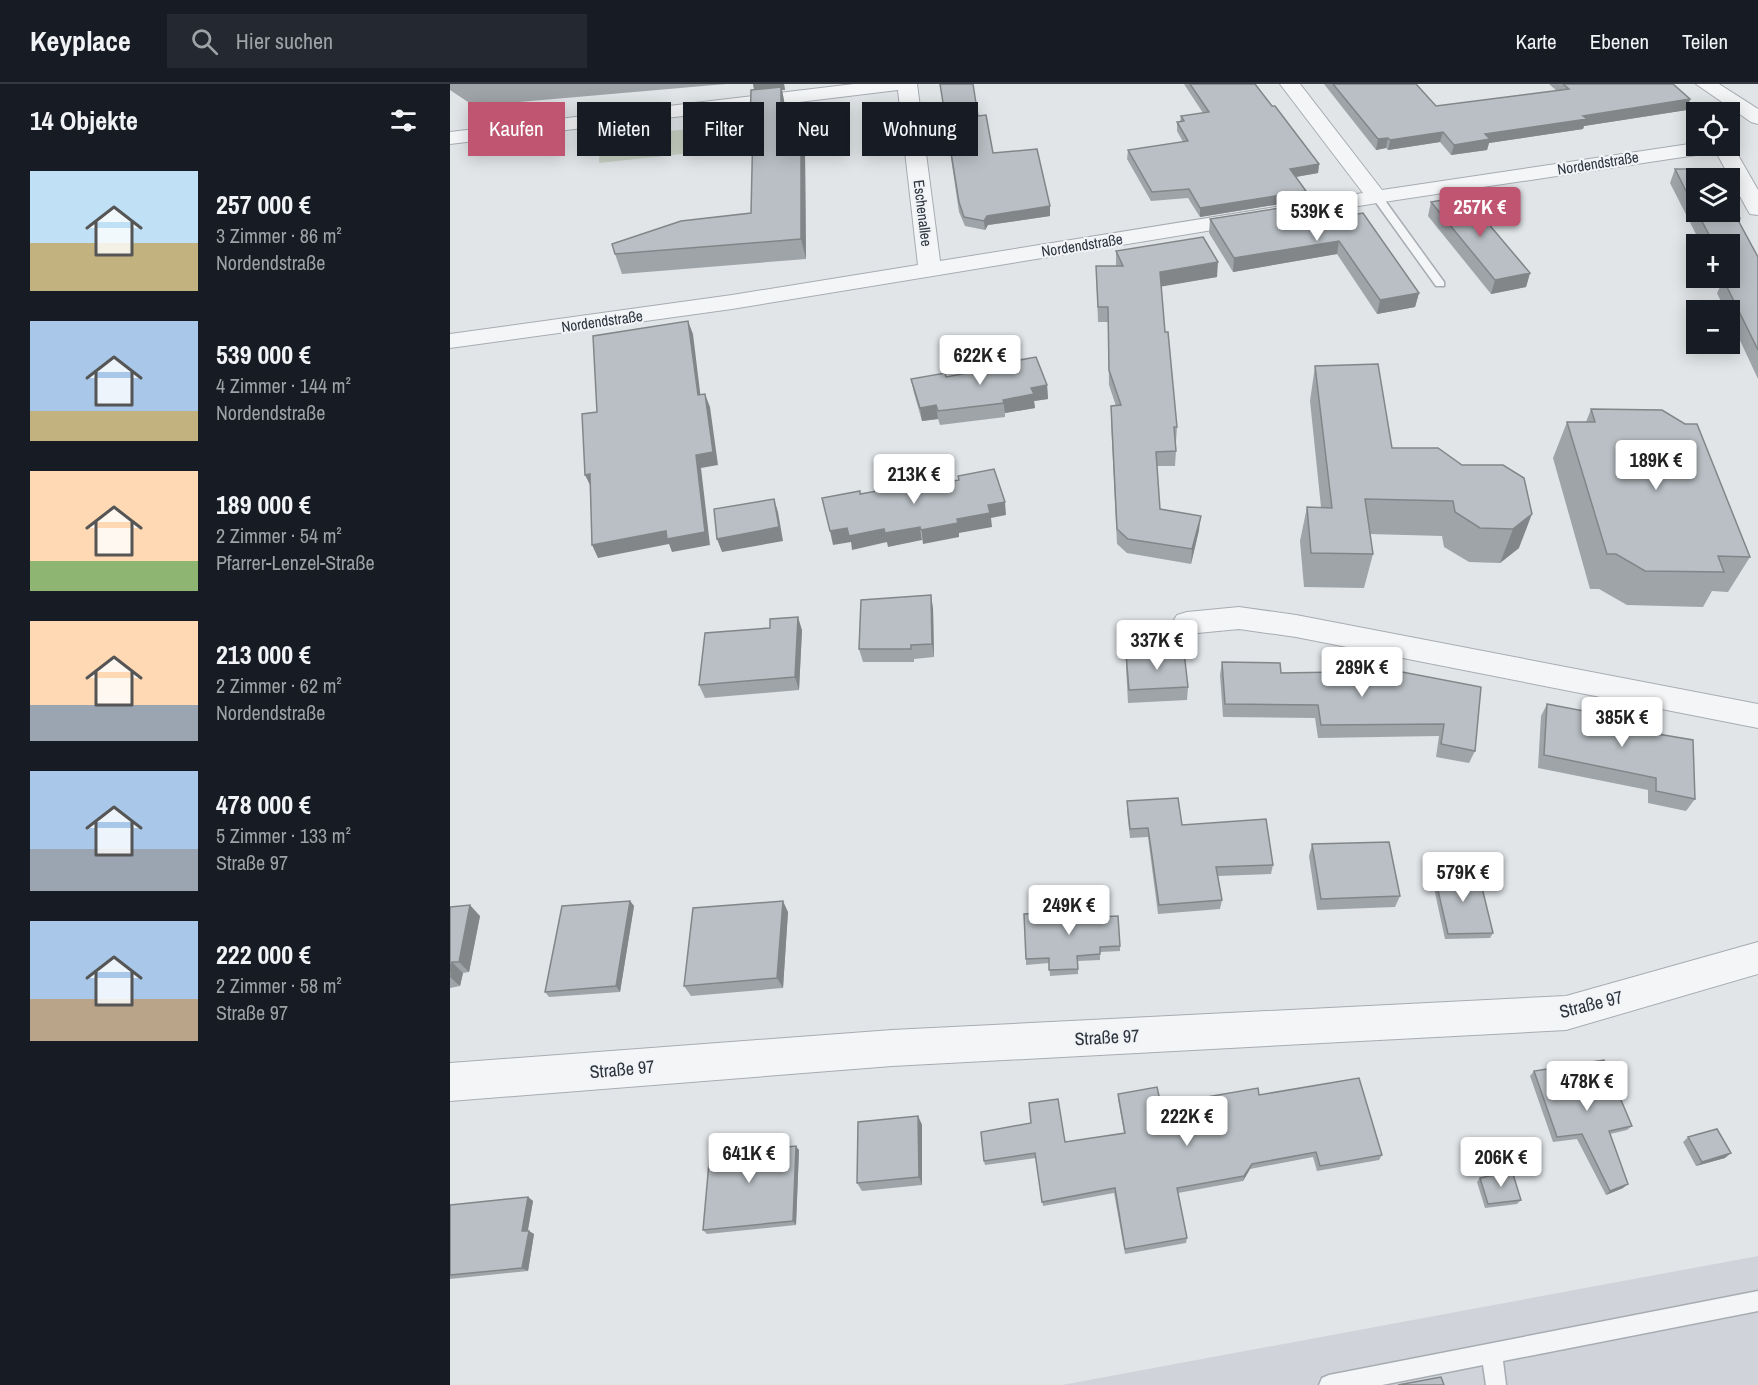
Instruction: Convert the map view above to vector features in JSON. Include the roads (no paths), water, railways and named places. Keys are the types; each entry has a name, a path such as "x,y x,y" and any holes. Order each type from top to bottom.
{"street":[{"path":"450,138 905,84"},
{"name":"Eschenallee","path":"905,84 930,270"},
{"path":"1290,84 1377,197"},
{"path":"1706,84 1758,118"},
{"name":"Nordendstraße","path":"450,341 732,302 1377,197 1686,150"},
{"path":"1736,156 1758,209"},
{"path":"1187,623 1239,618 1296,626 1758,716"},
{"name":"Straße 97","path":"450,1082 904,1048 1566,1012 1758,958"}],"lane":[{"path":"1377,197 1440,284"},
{"path":"1329,1385 1758,1301"},
{"path":"1492,1353 1496,1385"}]}
